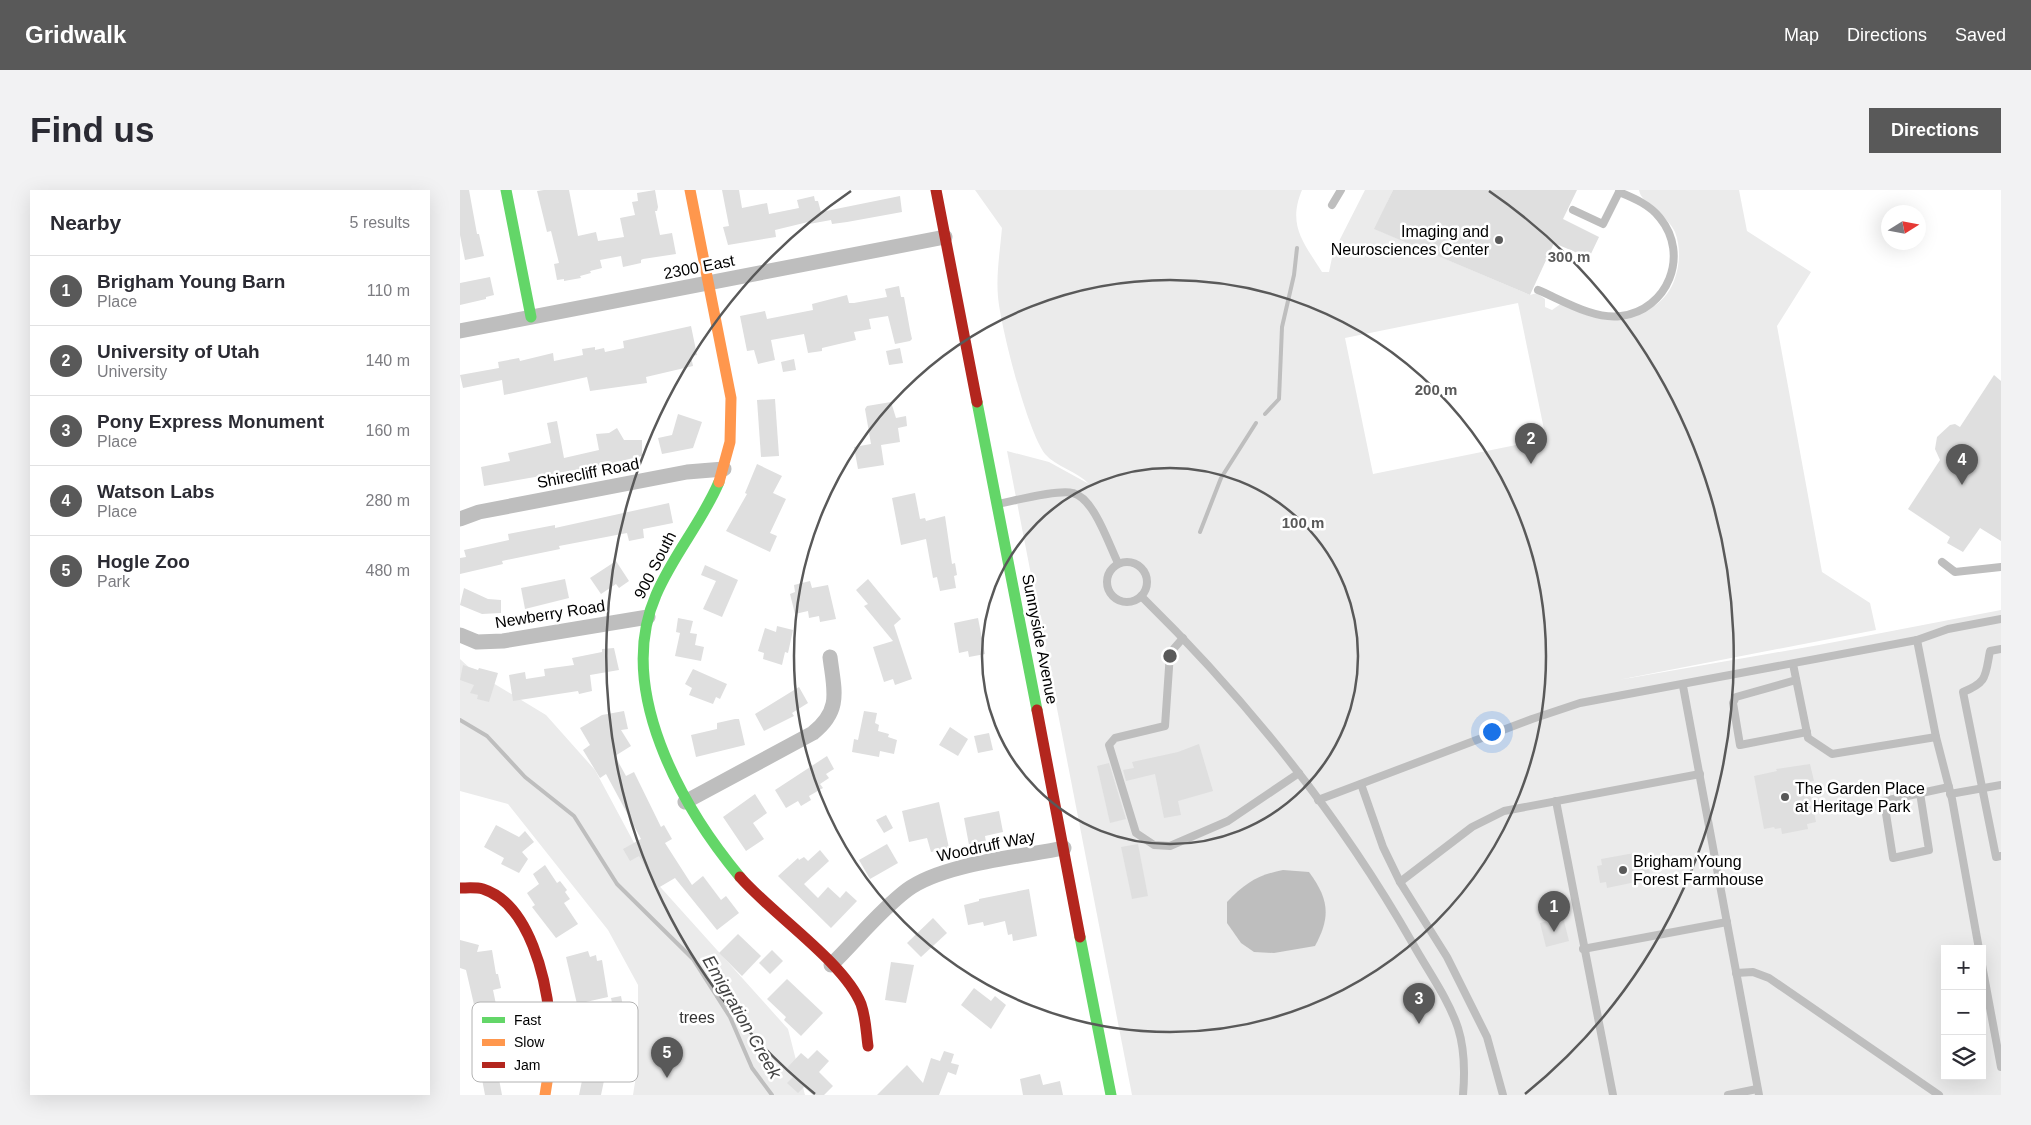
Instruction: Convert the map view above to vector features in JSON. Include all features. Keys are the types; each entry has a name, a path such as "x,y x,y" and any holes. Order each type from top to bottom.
{"street":[{"path":"506,190 531,317"},
{"name":"900 South","path":"690,190 731,398 732,433 724,469 704,509 663,580 648,617 644,676 652,716 664,756 685,802 717,850 762,899 831,965 855,991 861,1002 868,1046"},
{"name":"Sunnyside Avenue","path":"936,190 1111,1095"},
{"name":"2300 East","path":"460,331 945,237"},
{"name":"Shirecliff Road","path":"460,519 479,512 687,472 724,469"},
{"name":"Newberry Road","path":"460,635 477,642 503,641 648,617"},
{"path":"685,802 813,733 825,723 832,713 835,698 830,657"},
{"name":"Woodruff Way","path":"831,965 890,904 908,889 927,878 948,870 1064,848"},
{"path":"460,888 475,887 497,895 519,919 535,950 548,1002"},
{"path":"545,1095 547,1082"}],"lane":[{"path":"1332,205 1341,190"},
{"path":"1538,290 1597,314 1619,317 1637,313 1666,289 1673,271 1675,250 1670,233 1660,217 1646,205 1619,191 1603,224 1574,210"},
{"path":"997,504 1074,493 1084,499 1092,508 1118,563"},
{"path":"1942,562 1955,572 2001,567"},
{"path":"1118,563 1135,563 1144,570 1147,583 1141,596 1132,601 1124,602 1112,594 1108,576 1112,568 1118,563"},
{"path":"1141,596 1219,677 1299,773 1393,909 1450,1009 1463,1047 1465,1071 1463,1095"},
{"path":"1318,800 1532,719 1580,703 1683,686 1917,640 1948,629 2001,619"},
{"path":"1183,638 1170,653 1165,726 1115,738 1109,745 1136,833 1154,844 1170,846 1228,821 1299,773"},
{"path":"1917,640 1936,737 1950,791 1978,945"},
{"path":"2001,649 1990,651 1984,678 1978,686 1963,692 1996,857 2001,856"},
{"path":"1793,664 1808,738 1832,754 1936,737"},
{"path":"1796,680 1736,697 1733,703 1740,745 1807,732"},
{"path":"1683,686 1758,1092 1728,1095"},
{"path":"1400,882 1480,823 1504,811 1700,774"},
{"path":"1361,784 1383,847 1400,882 1447,957 1487,1037 1503,1095"},
{"path":"1920,793 1929,850 1893,858 1884,801 1920,793 2001,785"},
{"path":"1556,801 1613,1095"},
{"path":"1584,950 1727,922"},
{"path":"1736,973 1753,972 1769,978 1939,1095"},
{"path":"1986,986 2001,1067"}],"green space":[{"path":"975,190 1302,190 1296,214 1300,234 1322,272 1329,272 1333,253 1365,190 1393,190 1375,229 1530,295 1537,293 1545,299 1545,307 1552,310 1562,303 1598,316 1621,317 1643,312 1661,300 1669,292 1679,263 1678,244 1672,226 1644,200 1639,190 1739,190 1747,231 1811,272 1777,326 1822,572 1870,603 1876,630 1618,680 1819,645 2001,610 2001,1095 1132,1095 1007,451 1049,462 1089,484 1045,454 1030,424 1009,354 1000,312 998,271 1002,228","holes":["1518,303 1546,439 1373,474 1345,338"]},
{"name":"trees","path":"460,659 473,671 546,715 595,770 654,880 788,1029 805,1095 633,1095 635,1082 638,1082 638,985 608,930 508,804 460,791"}],"shaded area":[{"path":"1283,870 1309,872 1321,891 1324,900 1326,908 1324,926 1315,946 1274,953 1254,952 1241,943 1227,923 1227,902 1252,881 1266,874"}],"building":[{"path":"460,190 469,190 477,234 479,234 484,256 465,260 460,235"},
{"path":"569,190 578,236 596,232 598,241 624,237 620,218 635,215 632,202 638,201 637,193 655,190 658,207 657,211 655,211 660,235 672,233 676,254 643,259 641,263 623,267 621,256 600,260 602,268 590,271 591,273 580,276 581,278 564,281 564,279 557,280 554,264 559,263 551,231 547,232 537,191"},
{"path":"722,190 739,190 742,208 767,203 769,214 799,208 797,200 814,196 815,201 818,201 821,212 900,196 902,212 832,224 831,220 809,224 808,222 775,230 776,237 728,245 723,227 729,226"},
{"name":"Imaging and Neurosciences Center","path":"1393,190 1577,190 1563,219 1599,237 1589,258 1554,243 1530,295 1374,229"},
{"path":"490,277 494,295 486,297 486,299 460,305 460,283"},
{"path":"899,286 901,297 904,297 912,339 910,341 895,344 888,316 869,319 871,329 854,332 856,340 822,348 822,351 808,353 804,334 771,340 775,360 758,364 754,350 747,351 740,316 765,311 767,319 813,310 812,304 847,295 849,303 887,297 885,289"},
{"path":"691,326 697,355 691,356 693,366 646,377 647,383 590,391 587,377 504,395 502,380 463,388 460,375 499,368 498,362 519,358 520,361 553,353 554,361 583,355 582,349 595,347 595,350 604,348 605,352 624,348 623,341"},
{"path":"900,348 903,363 889,365 886,351"},
{"path":"794,359 796,370 783,372 781,362"},
{"path":"1994,375 2001,381 2001,541 1980,528 1963,552 1947,543 1950,537 1908,509 1940,460 1935,449 1937,437 1950,425 1955,424 1960,427"},
{"path":"775,399 779,456 761,457 757,400"},
{"path":"891,402 896,418 906,416 907,426 898,428 900,442 881,445 884,465 858,469 854,447 871,444 865,409 867,406"},
{"path":"678,414 702,422 693,448 662,454 658,438 672,435"},
{"path":"557,421 564,458 599,450 596,434 609,433 617,428 624,440 642,440 642,456 608,464 484,486 481,467 510,461 508,453 551,443 547,423"},
{"path":"757,464 782,476 773,493 786,499 770,533 777,536 770,552 726,531 747,494 745,493"},
{"path":"915,493 920,519 925,518 926,521 945,516 952,564 955,563 957,575 954,576 956,588 940,591 937,577 933,578 926,539 901,545 892,498"},
{"path":"669,503 673,523 643,529 644,538 629,541 627,533 559,546 560,549 502,561 503,564 460,574 460,558 466,557 464,550 509,540 508,534 555,525 555,528"},
{"path":"616,561 629,581 619,588 616,584 601,594 590,578"},
{"path":"705,565 738,580 722,617 703,609 716,581 701,575"},
{"path":"565,579 569,598 525,609 521,588"},
{"path":"868,579 901,619 894,625 912,679 895,685 893,679 884,682 873,647 893,641 864,606 868,604 856,590"},
{"path":"810,581 812,588 828,585 836,619 820,622 819,616 809,618 808,611 795,614 790,594 795,592 794,585"},
{"path":"464,588 488,599 501,600 501,613 482,614 460,605"},
{"path":"678,618 693,621 690,633 697,634 695,645 704,647 701,661 675,656 680,633 676,632"},
{"path":"978,618 985,654 969,657 968,651 959,653 954,623"},
{"path":"777,626 793,630 788,653 785,652 782,665 763,659 764,653 758,651 765,628 776,632"},
{"path":"614,648 619,670 590,675 592,691 579,694 578,691 513,701 509,675 525,672 526,679 545,676 544,669 574,665 572,658 602,652 602,649"},
{"path":"463,665 478,670 479,668 498,673 489,702 477,699 478,695 470,693 474,685 460,680"},
{"path":"693,669 727,684 720,699 716,697 713,704 689,695 692,688 685,684"},
{"path":"799,687 808,703 792,713 794,716 764,731 755,714"},
{"path":"624,711 628,729 621,730 631,746 615,756 626,776 634,772 661,827 664,825 672,839 665,843 692,885 703,876 721,900 726,896 739,913 717,930 675,878 658,888 639,856 630,861 623,849 641,839 606,774 600,778 583,750 590,745 580,728 602,715"},
{"path":"864,711 877,713 875,723 879,725 878,731 889,734 888,737 897,740 894,754 880,751 879,757 852,752 854,739 858,740"},
{"path":"739,719 745,745 696,757 691,735 717,729 717,723"},
{"path":"950,727 968,739 958,756 939,745"},
{"path":"989,733 993,750 978,753 974,736"},
{"path":"1199,744 1213,791 1178,801 1181,815 1164,818 1155,774 1126,781 1123,770 1134,768 1132,762 1178,752"},
{"path":"827,756 834,769 826,774 829,778 820,784 823,788 809,796 811,800 801,806 798,801 786,808 775,790"},
{"path":"1109,763 1126,819 1110,823 1097,766"},
{"name":"The Garden Place at Heritage Park","path":"1810,764 1814,781 1808,782 1816,822 1807,824 1808,829 1782,834 1781,828 1764,829 1754,776 1777,771 1776,769"},
{"path":"755,794 767,813 753,823 764,839 746,851 723,817"},
{"path":"939,802 949,848 931,852 927,838 909,842 902,811"},
{"path":"999,811 1003,832 985,836 986,842 969,845 964,818"},
{"path":"886,815 893,828 884,833 876,820"},
{"path":"496,825 519,837 525,831 534,842 522,852 528,859 519,873 501,864 504,858 484,847"},
{"path":"887,844 898,863 870,879 859,860"},
{"path":"1138,844 1148,896 1132,899 1121,847"},
{"path":"820,850 829,861 804,884 818,898 828,887 840,898 846,891 857,901 831,928 778,876 798,858 799,860 804,857 808,861"},
{"name":"Brigham Young Forest Farmhouse","path":"1640,852 1641,858 1647,857 1650,873 1644,874 1645,880 1607,888 1606,882 1600,883 1597,866 1602,865 1601,859"},
{"path":"545,865 557,883 560,881 567,890 565,892 570,899 564,903 578,924 556,938 532,907 535,905 527,893 539,884 533,874"},
{"path":"1029,889 1037,936 1013,941 1012,934 1008,935 1005,921 984,926 983,922 968,925 964,905 979,901 979,899"},
{"path":"1563,917 1569,941 1546,947 1540,923"},
{"path":"933,918 947,933 921,957 907,943"},
{"path":"738,934 761,956 742,976 719,953"},
{"path":"460,940 479,945 477,952 492,950 496,974 498,974 501,988 493,990 496,1002 473,1002 466,970 460,968"},
{"path":"772,950 783,961 770,974 759,963"},
{"path":"588,951 590,957 596,955 597,961 602,960 608,997 577,1002 566,957"},
{"path":"891,962 914,965 906,1003 885,1000"},
{"path":"787,979 823,1013 801,1036 784,1020 786,1017 767,999"},
{"path":"974,988 991,1001 995,996 1006,1005 991,1029 961,1005"},
{"path":"621,996 622,1002 612,1002 611,998"},
{"path":"817,1050 829,1061 819,1072 833,1086 824,1095 813,1095 804,1087 798,1093 787,1083 795,1075 787,1068 801,1053 808,1059"},
{"path":"944,1051 954,1054 951,1063 959,1065 956,1075 948,1072 939,1095 877,1095 907,1065 923,1083 931,1058 940,1061"},
{"path":"1040,1074 1043,1085 1060,1081 1063,1095 1023,1095 1020,1079"},
{"path":"483,1082 500,1082 502,1095 485,1095"},
{"path":"582,1082 604,1082 601,1095 579,1095"}],"waterway":[{"path":"1265,414 1279,399 1282,327 1294,275 1297,248"},
{"path":"1200,532 1221,478 1256,423"},
{"name":"Emigration Creek","path":"460,720 487,736 525,777 574,816 617,884 693,959 730,1017 752,1068 772,1095"}],"traffic: fast":[{"path":"506,190 531,317"},
{"path":"977,402 1037,710"},
{"path":"719,482 656,595 645,631 644,669 649,707 660,745 696,816 740,877"},
{"path":"1080,937 1111,1095"}],"traffic: slow":[{"path":"690,190 731,398 730,442 719,482"},
{"path":"545,1095 547,1082"}],"traffic: jam":[{"path":"936,190 977,402"},
{"path":"1037,710 1080,937"},
{"path":"740,877 824,955 852,988 863,1009 868,1046"},
{"path":"460,888 483,889 499,897 513,910 533,946 540,966 547,1002"}],"place":[{"name":"Imaging and Neurosciences Center","path":"1499,240"},
{"name":"University of Utah","path":"1531,464"},
{"name":"Watson Labs","path":"1962,485"},
{"name":"The Garden Place at Heritage Park","path":"1785,797"},
{"name":"Brigham Young Forest Farmhouse","path":"1623,870"},
{"name":"Brigham Young Barn","path":"1554,932"},
{"name":"Pony Express Monument","path":"1419,1024"},
{"name":"Hogle Zoo","path":"667,1078"}]}
